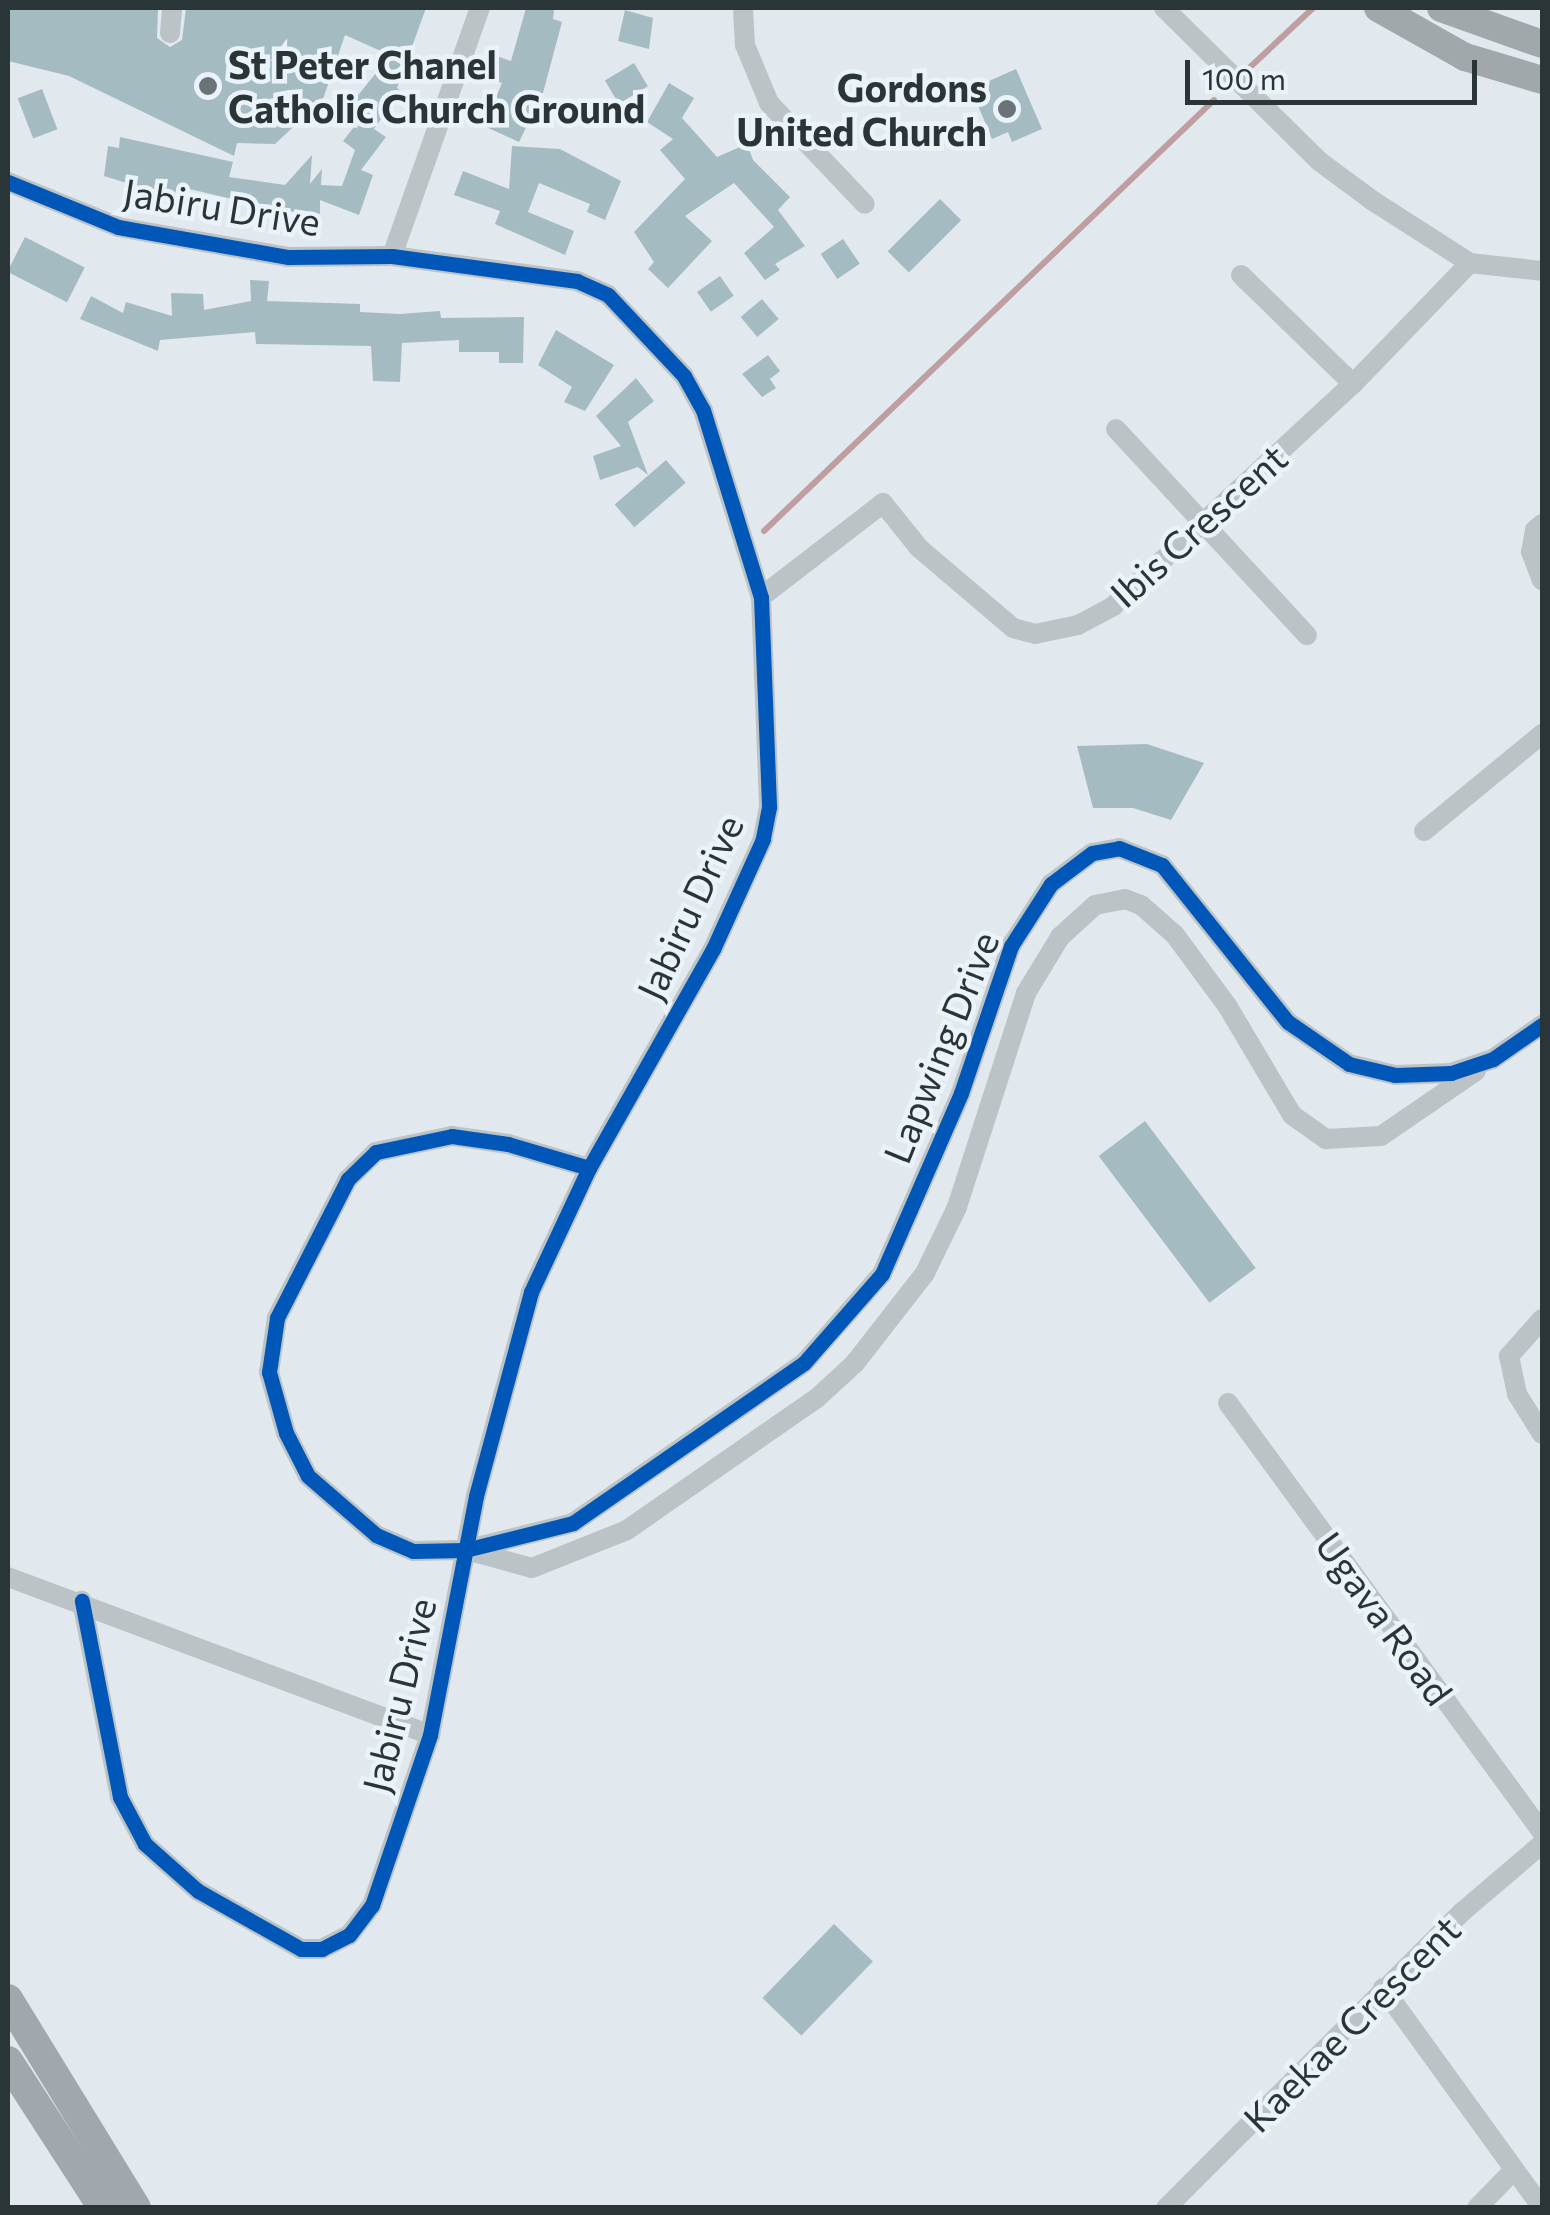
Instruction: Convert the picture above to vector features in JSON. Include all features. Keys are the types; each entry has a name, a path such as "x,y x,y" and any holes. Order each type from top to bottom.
{"highway":[{"path":"8,2000 136,2208"},
{"path":"8,2060 103,2208"}],"main road":[{"path":"1378,8 1465,57 1542,80"},
{"path":"1441,8 1542,44"}],"street":[{"path":"170,33 172,8"},
{"path":"392,256 480,8"},
{"path":"743,8 745,45 769,103 865,204"},
{"path":"1164,8 1319,161 1470,263 1542,271"},
{"name":"Jabiru Drive","path":"8,182 118,227 288,257 392,256 577,281 632,313 703,410 761,597 769,790 763,839 713,949 590,1168 531,1292 465,1550 430,1735 372,1905 348,1935 322,1949 301,1950 198,1891 127,1819 82,1600"},
{"name":"Ibis Crescent","path":"761,597 884,503 919,548 992,614 1025,633 1053,631 1113,606 1353,384 1470,263"},
{"path":"1240,276 1353,384"},
{"path":"1116,429 1307,634"},
{"path":"1542,524 1535,530 1531,552 1542,580"},
{"path":"1424,831 1542,734"},
{"name":"Lapwing Drive","path":"465,1550 589,1516 804,1363 854,1313 882,1274 953,1111 1012,946 1051,884 1092,853 1119,848 1162,865 1288,1022 1334,1058 1406,1076 1451,1073 1493,1059 1540,1031"},
{"path":"590,1168 508,1144 452,1136 376,1152 348,1179 277,1318 269,1372 286,1433 308,1476 376,1535 414,1550 465,1550 532,1568 628,1530 817,1398 855,1364 925,1273 957,1207 1026,993 1060,937 1095,905 1125,899 1141,905 1175,935 1228,1007 1292,1115 1326,1139 1381,1136 1493,1059"},
{"path":"1542,1319 1509,1356 1518,1394 1542,1434"},
{"name":"Ugava Road","path":"1228,1403 1542,1832"},
{"path":"8,1578 82,1600 430,1735"},
{"name":"Kaekae Crescent","path":"1166,2208 1384,1988 1542,1844"},
{"path":"1384,1988 1542,2208"},
{"path":"1478,2208 1513,2171"}],"building":[{"name":"St Peter Chanel Catholic Church Ground","path":"8,8 158,8 157,38 170,47 182,40 186,8 426,8 397,88 401,91 374,129 386,137 361,170 373,175 359,215 320,200 320,214 283,211 177,186 174,198 104,176 108,146 119,148 120,137 233,162 229,177 285,185 312,155 310,184 322,169 321,185 342,186 355,150 343,141 368,109 355,99 388,58 383,52 345,35 323,99 275,144 237,143 234,156 69,76 8,61"},
{"path":"526,8 554,10 553,19 562,22 543,93 519,142 484,126 502,83 482,76 491,54 511,61"},
{"path":"625,10 653,18 649,49 618,41"},
{"path":"634,63 648,86 619,104 605,81"},
{"name":"Gordons United Church","path":"1016,69 1042,129 1012,142 1008,132 992,139 971,89"},
{"path":"669,83 694,98 682,118 717,157 747,144 753,160 790,197 778,210 805,246 775,264 780,270 765,280 744,253 774,227 734,183 685,216 712,241 668,288 648,269 654,262 634,232 685,179 660,150 673,139 647,122"},
{"path":"42,89 57,129 33,138 18,98"},
{"path":"512,146 560,149 621,181 605,220 587,212 590,204 539,183 528,212 574,231 565,255 495,224 500,211 454,195 463,171 509,189"},
{"path":"940,199 961,220 909,273 888,251"},
{"path":"25,237 85,267 67,302 8,272"},
{"path":"843,239 860,264 837,279 821,254"},
{"path":"720,276 734,296 711,312 697,292"},
{"path":"250,280 269,281 267,301 360,304 360,312 440,311 441,318 524,317 523,363 499,363 499,352 459,352 459,340 402,343 400,382 373,381 371,346 256,344 255,332 160,340 158,351 80,319 91,296 123,313 126,302 172,316 171,293 203,294 204,310 251,301"},
{"path":"762,299 779,319 757,337 741,317"},
{"path":"556,330 614,365 585,411 564,402 572,387 538,365"},
{"path":"768,355 780,371 770,379 776,388 762,397 742,374"},
{"path":"636,378 654,401 628,422 648,475 638,467 600,480 593,456 621,446 596,416"},
{"path":"666,460 686,483 634,527 615,505"},
{"path":"1147,744 1204,763 1171,820 1133,808 1093,808 1077,746"},
{"path":"1145,1121 1256,1268 1209,1303 1099,1156"},
{"path":"834,1924 873,1962 801,2036 762,1998"}],"waterway":[{"path":"1247,70 1313,8"},
{"path":"764,531 1214,100"}],"cycle path":[{"path":"8,182 118,227 288,257 392,256 577,281 608,295 684,376 703,410 761,597 769,807 763,839 713,949 589,1168 531,1292 476,1496 430,1735 372,1905 349,1935 322,1949 301,1949 198,1891 145,1844 120,1797 82,1601"},
{"path":"589,1168 508,1144 452,1136 376,1152 348,1179 277,1318 269,1372 286,1433 308,1476 376,1535 413,1551 465,1550 573,1523 804,1363 882,1274 961,1093 1011,946 1051,884 1092,853 1119,848 1162,865 1288,1022 1349,1064 1395,1075 1451,1073 1493,1059 1542,1025"}],"place":[{"name":"St Peter Chanel Catholic Church Ground","path":"208,86"},
{"name":"Gordons United Church","path":"1007,109"}]}
